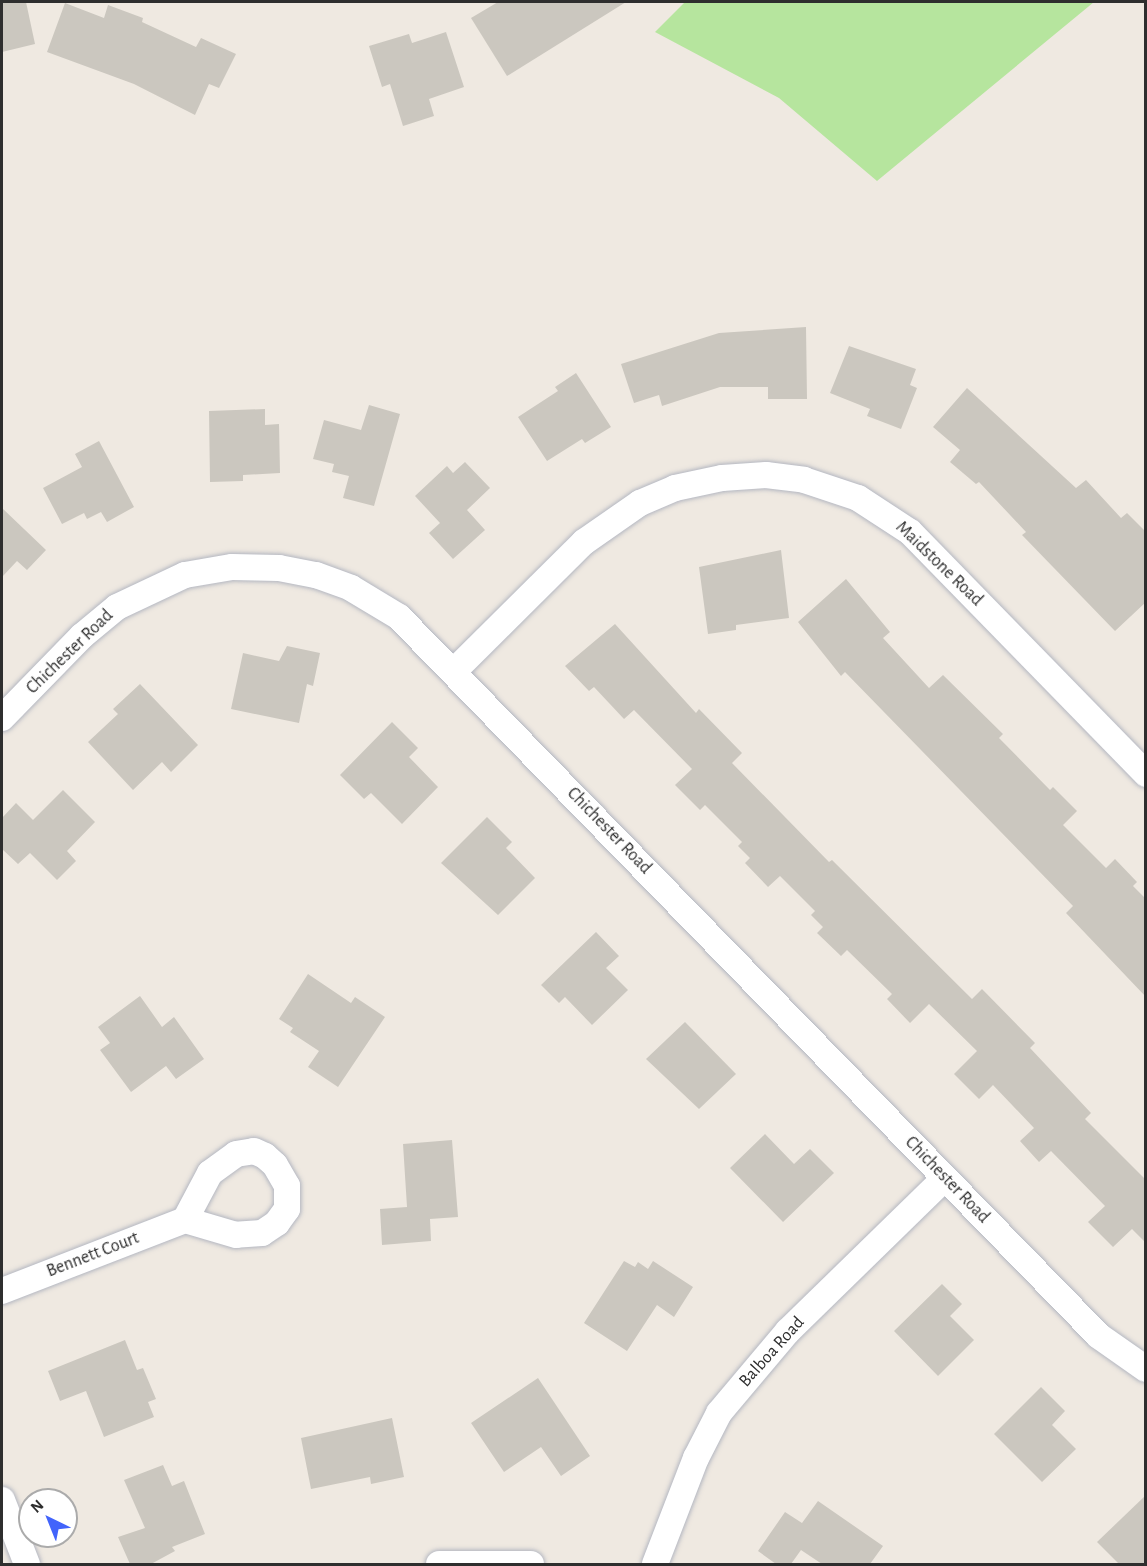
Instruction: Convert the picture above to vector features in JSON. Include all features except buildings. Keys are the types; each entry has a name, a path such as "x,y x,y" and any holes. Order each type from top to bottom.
{"street":[{"name":"Maidstone Road","path":"454,671 584,542 640,503 675,488 722,477 766,475 804,480 858,498 910,532 1146,774"},
{"name":"Chichester Road","path":"2,718 82,636 117,607 185,575 232,567 279,567 316,575 351,588 399,616 1099,1336 1146,1369"},
{"name":"Balboa Road","path":"655,1564 692,1468 719,1413 788,1331 945,1178"},
{"name":"Bennett Court","path":"2,1291 185,1220"},
{"path":"2,1500 27,1564"},
{"path":"439,1564 531,1564"}],"green space":[{"path":"685,2 1094,2 877,181 779,98 655,32"}]}
